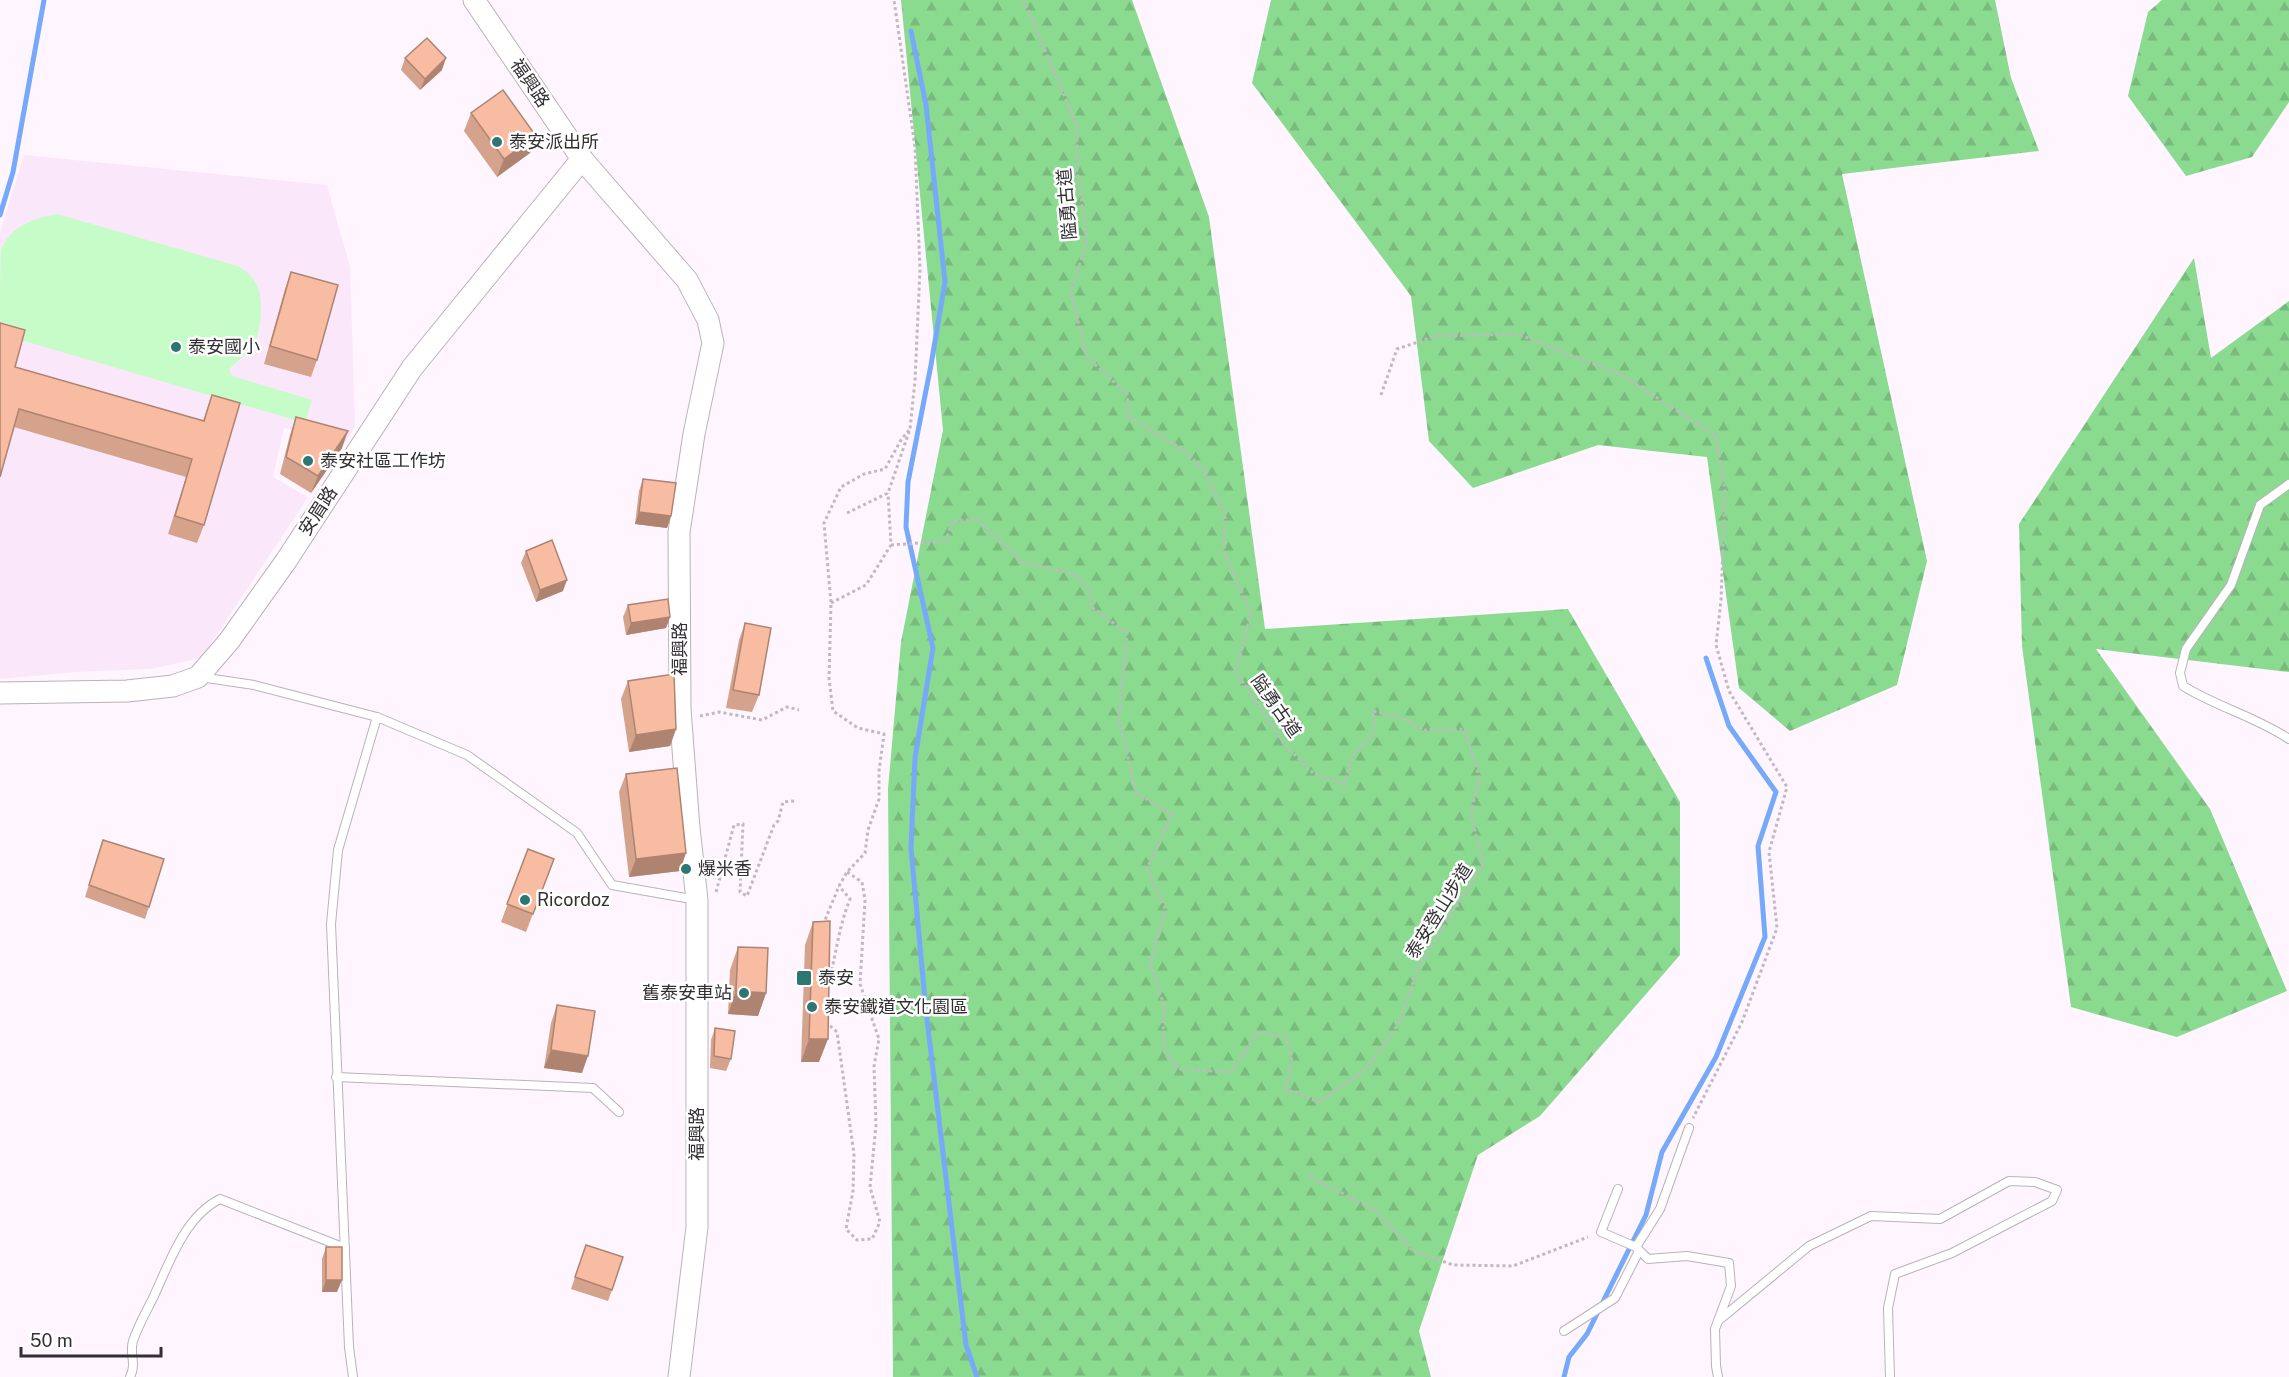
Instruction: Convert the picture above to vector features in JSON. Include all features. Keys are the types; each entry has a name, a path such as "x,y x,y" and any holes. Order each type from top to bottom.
{"street":[{"name":"福興路","path":"474,0 582,159 687,280 708,320 713,343 694,434 679,532 681,721 697,898 697,1227 679,1377"},
{"name":"安眉路","path":"198,677 229,641 286,561 412,368 582,159"},
{"path":"0,693 127,692 173,686 198,677"}],"lane":[{"path":"2289,484 2260,505 2231,585 2186,649 2180,673 2183,686 2201,697 2275,730 2289,739"},
{"path":"198,677 254,685 376,717 467,756 577,833 612,885 697,898"},
{"path":"353,1377 349,1347 331,924 338,850 376,717"},
{"path":"336,1077 593,1088 619,1112"},
{"path":"1564,1331 1616,1298 1637,1249 1660,1209 1689,1128"},
{"path":"1718,1321 1809,1246 1871,1216 1940,1220 2009,1181 2035,1182 2057,1190 2052,1201 1952,1253 1895,1274 1888,1308 1890,1377"},
{"path":"1618,1189 1601,1232 1637,1249 1648,1259 1687,1256 1729,1263 1731,1286 1715,1329 1718,1377"},
{"path":"130,1377 134,1368 132,1344 174,1251 198,1215 210,1204 220,1199 345,1248"}],"path":[{"path":"831,603 867,585 891,545 888,493 910,429 915,381 920,269 916,158 894,0"},
{"name":"隘勇古道","path":"1024,0 1077,126 1077,170 1087,239 1071,293 1087,357 1127,394 1129,417 1179,447 1203,468 1225,515 1224,552 1251,613 1236,672 1285,745 1314,774 1344,784 1352,756 1376,731 1373,711 1402,718 1424,730 1465,729 1479,777 1471,814"},
{"path":"1381,395 1397,349 1436,336 1518,334 1622,375 1716,436 1725,490 1721,600 1716,645 1729,691 1787,787 1769,852 1777,928 1743,1022 1689,1128"},
{"path":"821,933 826,913 839,886 847,872 866,853 868,830 879,799 879,771 884,735 858,728 833,711 829,678 831,603 824,523 841,487 864,474 885,469 901,440 910,429"},
{"path":"847,513 888,493"},
{"name":"泰安登山步道","path":"891,545 946,541 952,521 977,519 1022,562 1074,574 1090,589 1091,607 1127,633 1119,718 1136,793 1172,814 1147,869 1166,910 1150,964 1165,1008 1162,1025 1165,1051 1178,1069 1231,1072 1258,1032 1286,1037 1292,1061 1286,1089 1318,1102 1365,1070 1399,1023 1418,968 1484,864 1471,814"},
{"path":"681,721 719,712 762,720 786,707 799,710"},
{"path":"697,898 717,892 734,825 743,824 740,892 747,896 774,825 778,822 783,802 795,801"},
{"path":"826,1017 828,1024 837,1032 854,1154 852,1191 846,1229 857,1240 872,1239 880,1222 870,1187 876,1125 874,1066 879,1039 860,984 865,900 862,882 847,872"},
{"path":"828,986 839,943 840,925 850,899 839,886"},
{"path":"1309,1176 1377,1211 1412,1250 1453,1265 1513,1266 1601,1232"}],"shaded area":[{"name":"泰安國小","path":"24,155 327,185 350,267 355,427 344,444 284,428 273,477 308,497 201,658 150,669 77,672 0,679 0,232"}],"green space":[{"path":"901,0 1132,0 1209,217 1265,629 1568,609 1680,802 1680,955 1540,1116 1478,1155 1419,1331 1431,1377 893,1377 888,789 901,642 943,430"},
{"path":"1271,0 1995,0 2011,78 2039,151 1842,174 1927,561 1897,685 1790,731 1739,688 1707,457 1598,445 1473,488 1429,441 1411,296 1252,83"},
{"path":"2162,0 2289,0 2289,102 2252,157 2186,176 2128,96 2148,12"},
{"path":"57,214 238,266 246,272 253,279 259,292 261,314 259,329 253,346 229,369 232,376 312,400 305,423 0,334 1,250 10,235 24,224"},
{"path":"2194,258 2211,358 2289,301 2289,672 2096,649 2210,809 2287,991 2177,1037 2071,1007 2022,646 2019,524"}],"building":[{"path":"427,38 446,58 425,79 405,58"},
{"path":"503,90 536,136 504,159 471,113"},
{"path":"291,272 338,285 317,360 270,346"},
{"path":"0,323 25,330 15,367 204,421 212,395 240,403 204,525 175,516 192,459 19,409 0,477"},
{"path":"296,417 348,431 318,476 286,457"},
{"path":"643,479 676,483 671,516 639,512"},
{"path":"552,540 567,580 540,590 526,551"},
{"path":"668,599 670,617 631,623 628,605"},
{"path":"745,623 771,628 759,695 733,690"},
{"path":"674,674 676,729 636,735 628,681"},
{"path":"677,768 686,853 636,859 626,774"},
{"path":"103,840 164,859 149,907 89,885"},
{"path":"528,849 554,859 533,914 507,904"},
{"path":"830,921 828,1039 809,1039 813,922"},
{"path":"738,947 768,948 766,993 736,991"},
{"path":"557,1005 595,1011 588,1056 551,1050"},
{"path":"715,1028 735,1031 731,1059 714,1056"},
{"path":"586,1245 623,1257 612,1290 575,1277"},
{"path":"326,1247 342,1247 342,1280 326,1280"}],"waterway":[{"path":"0,215 13,172 44,0"},
{"path":"911,31 926,105 945,282 908,482 906,527 933,648 915,758 911,848 926,1011 966,1345 977,1377"},
{"path":"1564,1377 1569,1357 1587,1334 1646,1215 1662,1152 1716,1057 1765,937 1758,846 1776,792 1729,726 1706,658"}],"place":[{"name":"泰安派出所","path":"497,142"},
{"name":"泰安國小","path":"176,347"},
{"name":"泰安社區工作坊","path":"308,461"},
{"name":"爆米香","path":"686,869"},
{"name":"Ricordoz","path":"525,900"},
{"name":"泰安","path":"804,978"},
{"name":"舊泰安車站","path":"744,993"},
{"name":"泰安鐵道文化園區","path":"812,1007"}]}
